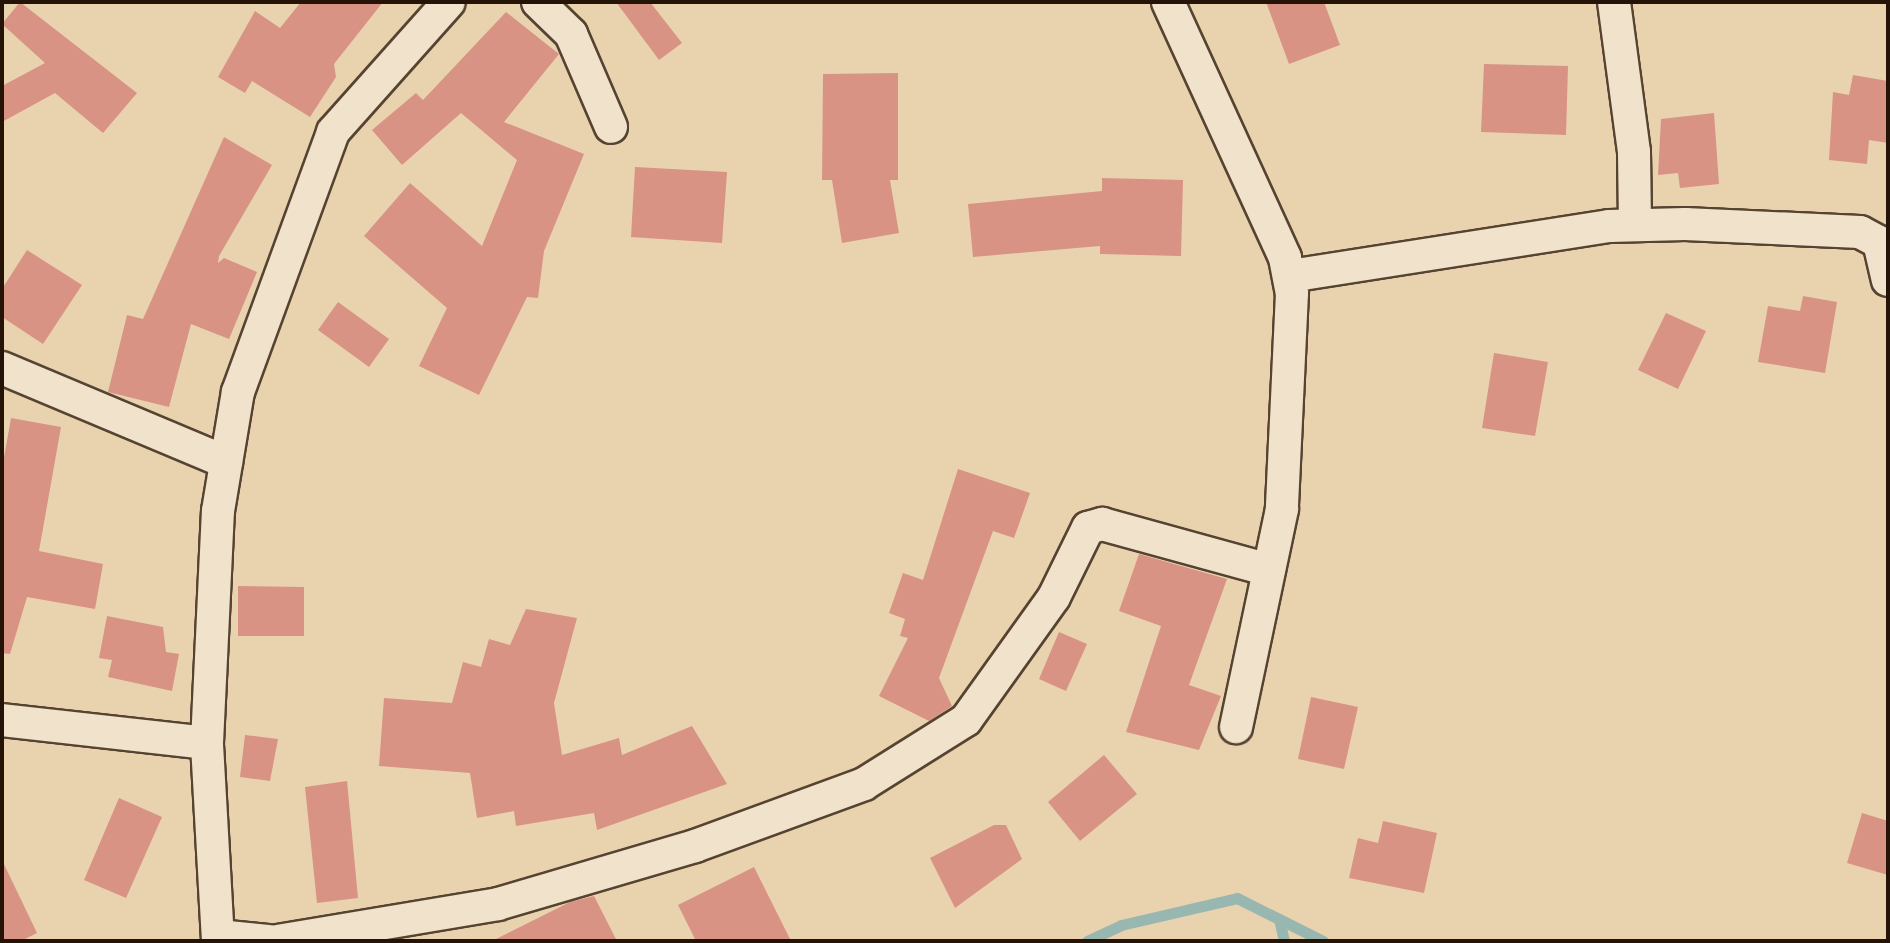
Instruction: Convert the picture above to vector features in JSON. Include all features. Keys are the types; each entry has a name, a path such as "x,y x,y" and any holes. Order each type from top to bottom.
{"street":[{"path":"268,941 218,939 207,743 226,462 238,392 333,132 449,2"},
{"path":"538,2 571,34 611,127"},
{"path":"1168,2 1290,276 1291,429 1269,570 1236,727"},
{"path":"1614,2 1634,152 1635,225"},
{"path":"1290,276 1635,225 1860,232 1879,242 1888,280"},
{"path":"2,368 226,462"},
{"path":"278,941 498,904 695,846 864,784 966,720 1054,597 1088,528 1102,524 1269,570"},
{"path":"2,720 207,743"}],"building":[{"path":"20,2 137,93 103,133 55,93 2,122 2,86 45,63 2,24"},
{"path":"301,2 383,2 334,64 336,77 310,117 252,81 245,93 218,77 255,11 280,28"},
{"path":"616,2 650,2 682,43 659,60"},
{"path":"1266,2 1324,2 1340,45 1289,64"},
{"path":"506,12 559,54 504,122 584,154 544,251 538,298 527,297 479,395 419,366 447,308 364,236 410,183 482,246 517,160 461,113 402,165 372,130 416,93 423,100"},
{"path":"1484,64 1568,66 1566,135 1481,132"},
{"path":"898,73 898,180 890,180 899,233 842,243 832,180 822,180 823,74"},
{"path":"1853,75 1888,81 1888,143 1869,140 1867,164 1829,160 1833,92 1849,95"},
{"path":"1714,113 1719,184 1680,188 1678,173 1658,175 1661,119"},
{"path":"224,137 272,165 219,256 218,263 224,258 257,272 229,339 191,324 169,407 108,392 127,315 143,319"},
{"path":"635,167 727,172 722,243 631,237"},
{"path":"1102,178 1183,180 1181,256 1100,254 1100,246 973,257 968,204 1102,191"},
{"path":"27,250 82,285 43,344 2,317 2,289"},
{"path":"1803,296 1837,302 1825,373 1758,362 1768,306 1800,311"},
{"path":"338,302 389,339 369,367 318,330"},
{"path":"1666,313 1706,331 1678,389 1638,370"},
{"path":"1494,353 1548,362 1535,436 1482,428"},
{"path":"11,418 61,427 39,551 103,564 95,609 27,597 10,654 2,653 2,469"},
{"path":"958,469 1030,493 1014,538 993,531 939,678 952,706 929,721 879,696 908,638 900,636 905,619 889,613 903,573 923,580"},
{"path":"1139,554 1227,579 1189,685 1221,696 1199,750 1126,732 1161,626 1119,611"},
{"path":"238,586 304,587 304,636 238,636"},
{"path":"526,609 577,618 554,703 562,755 619,738 622,755 692,726 727,784 597,830 594,813 516,826 514,811 477,818 470,773 379,766 384,698 452,703 463,662 481,667 489,639 510,645"},
{"path":"107,616 163,627 166,652 179,654 172,691 108,677 112,660 99,658"},
{"path":"1059,632 1087,644 1066,691 1039,679"},
{"path":"1311,697 1358,707 1344,769 1298,759"},
{"path":"245,735 278,739 270,781 240,777"},
{"path":"1104,755 1137,794 1080,841 1048,802"},
{"path":"347,781 358,898 317,903 305,787"},
{"path":"119,798 162,817 126,898 84,880"},
{"path":"1862,813 1888,821 1888,875 1847,863"},
{"path":"1383,821 1437,833 1424,893 1349,878 1358,838 1378,843"},
{"path":"994,825 1006,825 1022,859 955,908 930,858"},
{"path":"2,860 37,933 21,941 2,941"},
{"path":"754,867 791,941 696,941 678,905"},
{"path":"594,896 617,941 492,941 570,902"}],"waterway":[{"path":"1087,941 1121,925 1237,898 1323,941"},
{"path":"1279,919 1284,941"}]}
